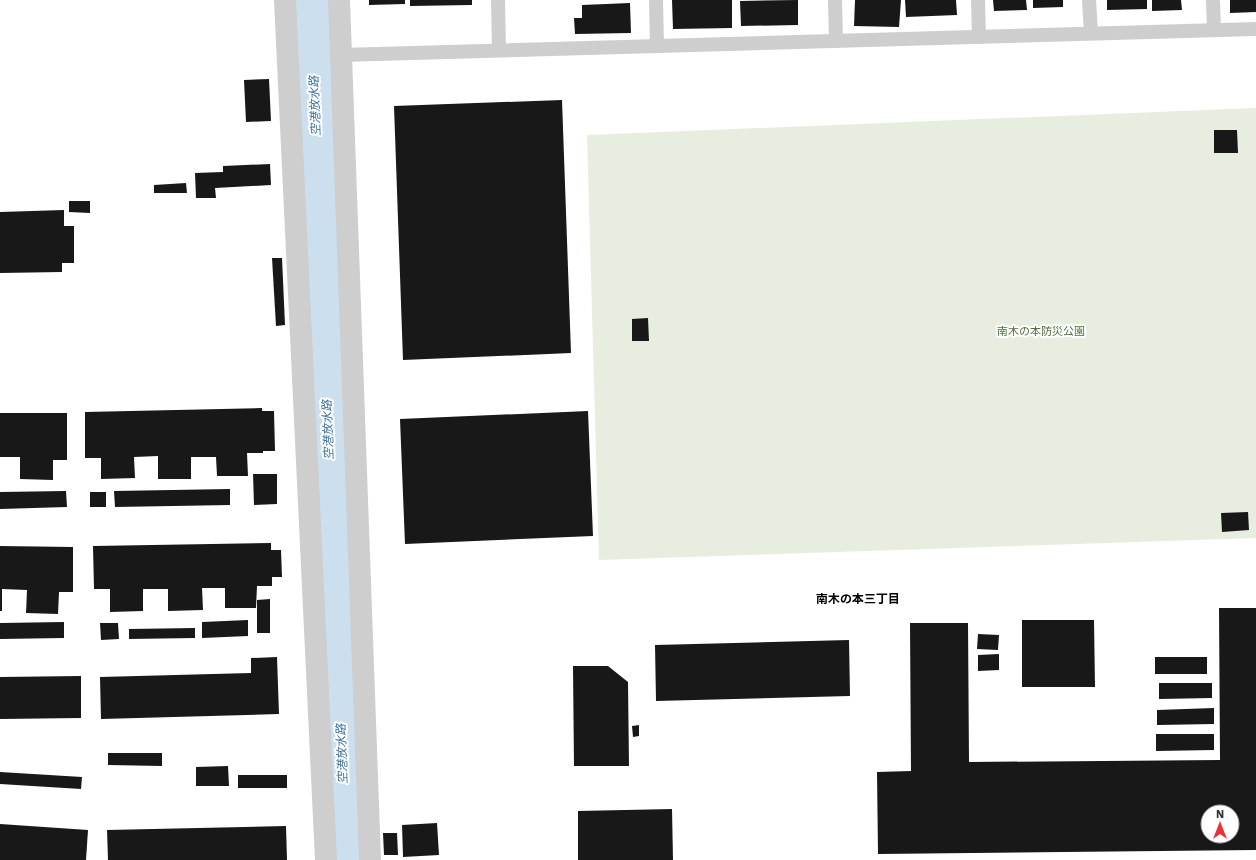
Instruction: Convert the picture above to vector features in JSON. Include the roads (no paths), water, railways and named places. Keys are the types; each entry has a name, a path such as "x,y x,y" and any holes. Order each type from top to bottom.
{"street":[{"path":"285,0 326,860"},
{"path":"339,0 370,860"}],"lane":[{"path":"498,0 499,50"},
{"path":"656,0 657,46"},
{"path":"835,0 836,41"},
{"path":"978,0 979,37"},
{"path":"1089,0 1091,33"},
{"path":"1213,0 1214,30"},
{"path":"341,56 499,50 1256,29"}],"waterway":[{"name":"空港放水路","path":"310,0 346,860"}],"district":[{"name":"南木の本三丁目","path":"858,599"}],"park label":[{"name":"南木の本防災公園","path":"1041,331"}]}
